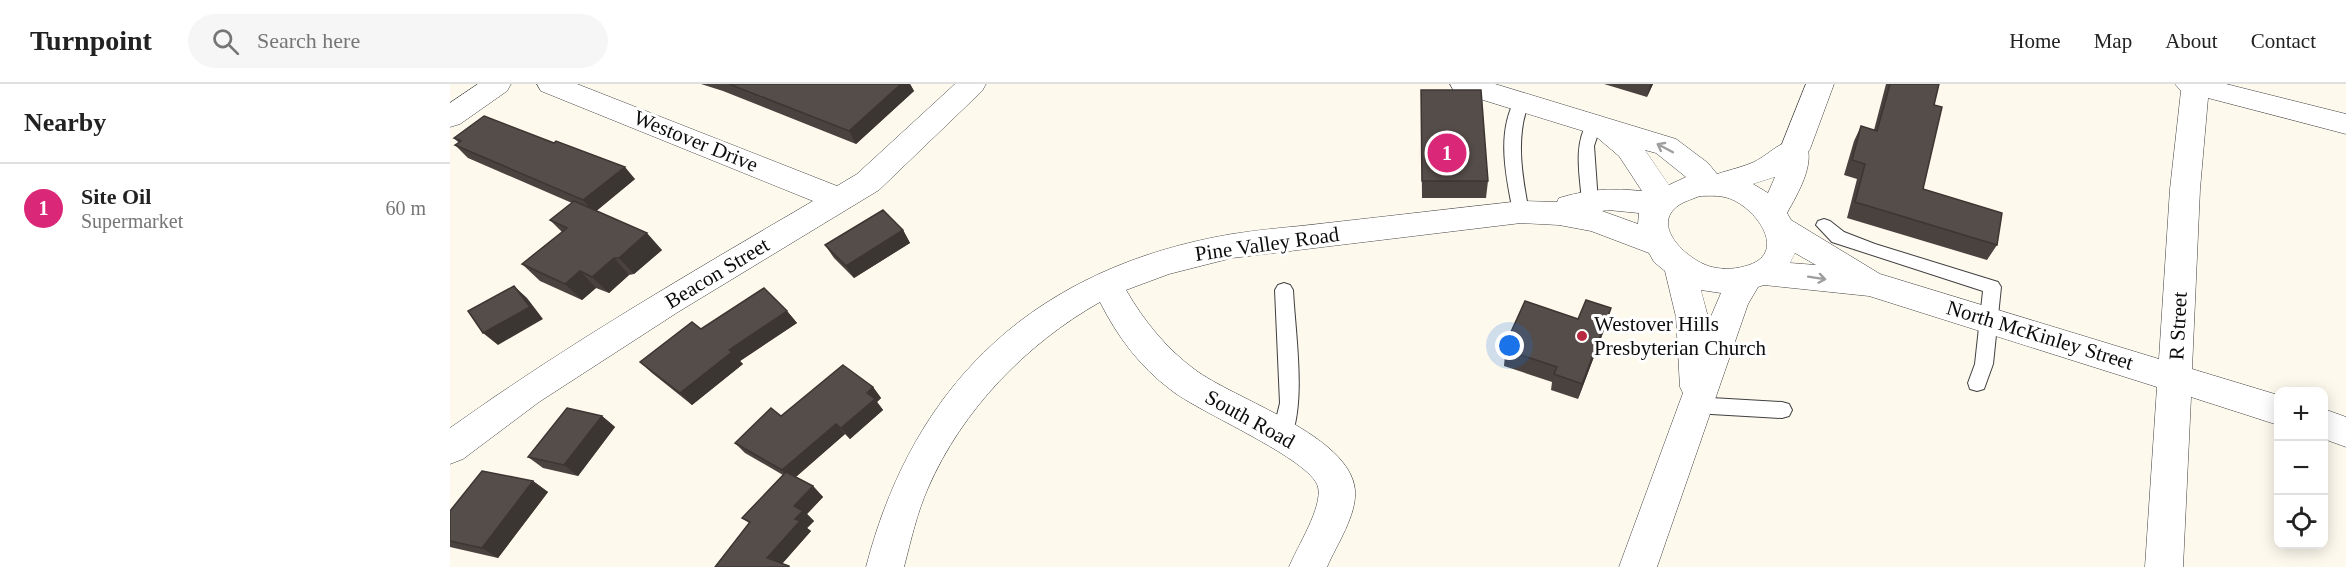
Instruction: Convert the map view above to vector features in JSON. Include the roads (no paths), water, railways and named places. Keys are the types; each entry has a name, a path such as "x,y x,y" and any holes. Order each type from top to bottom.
{"street":[{"path":"450,117 498,84"},
{"name":"Westover Drive","path":"551,84 841,200"},
{"name":"Beacon Street","path":"450,448 527,392 667,303 841,200 880,173 972,84"},
{"path":"1464,84 1666,146 1713,185 1736,189 1754,198 1776,221 1869,283"},
{"path":"1638,567 1733,301 1755,276 1777,260 1782,244 1776,221 1789,183 1795,148 1820,84"},
{"path":"2192,85 2346,124"},
{"name":"R Street","path":"2163,567 2192,85"},
{"path":"1598,127 1629,149 1646,172 1661,202"},
{"path":"1795,148 1765,169 1713,185 1679,189 1655,209 1652,224 1657,243 1664,254 1680,268 1701,278 1724,282 1755,276 1869,283"},
{"path":"1536,212 1589,190 1608,199 1661,202"},
{"path":"1536,212 1604,221 1657,243"},
{"name":"Pine Valley Road","path":"885,567 910,484 933,440 961,401 995,365 1069,304 1107,285 1188,255 1232,246 1536,212"},
{"path":"1680,268 1692,317 1696,400"},
{"name":"North McKinley Street","path":"1869,283 2175,376 2274,409"},
{"name":"South Road","path":"1107,285 1124,318 1146,346 1174,373 1210,398 1298,445 1325,467 1334,478 1338,499 1308,567"},
{"path":"2328,425 2346,432"}],"lane":[{"path":"1521,102 1514,115 1515,182 1536,212"},
{"path":"1589,190 1586,146 1598,127"},
{"path":"1824,225 1838,237 1859,245 1992,287 1991,319 1984,364 1977,383"},
{"path":"1282,436 1289,403 1284,290"},
{"path":"1696,400 1782,410"}],"place":[{"name":"Site Oil","path":"1447,153"},
{"name":"Westover Hills Presbyterian Church","path":"1582,336"}]}
